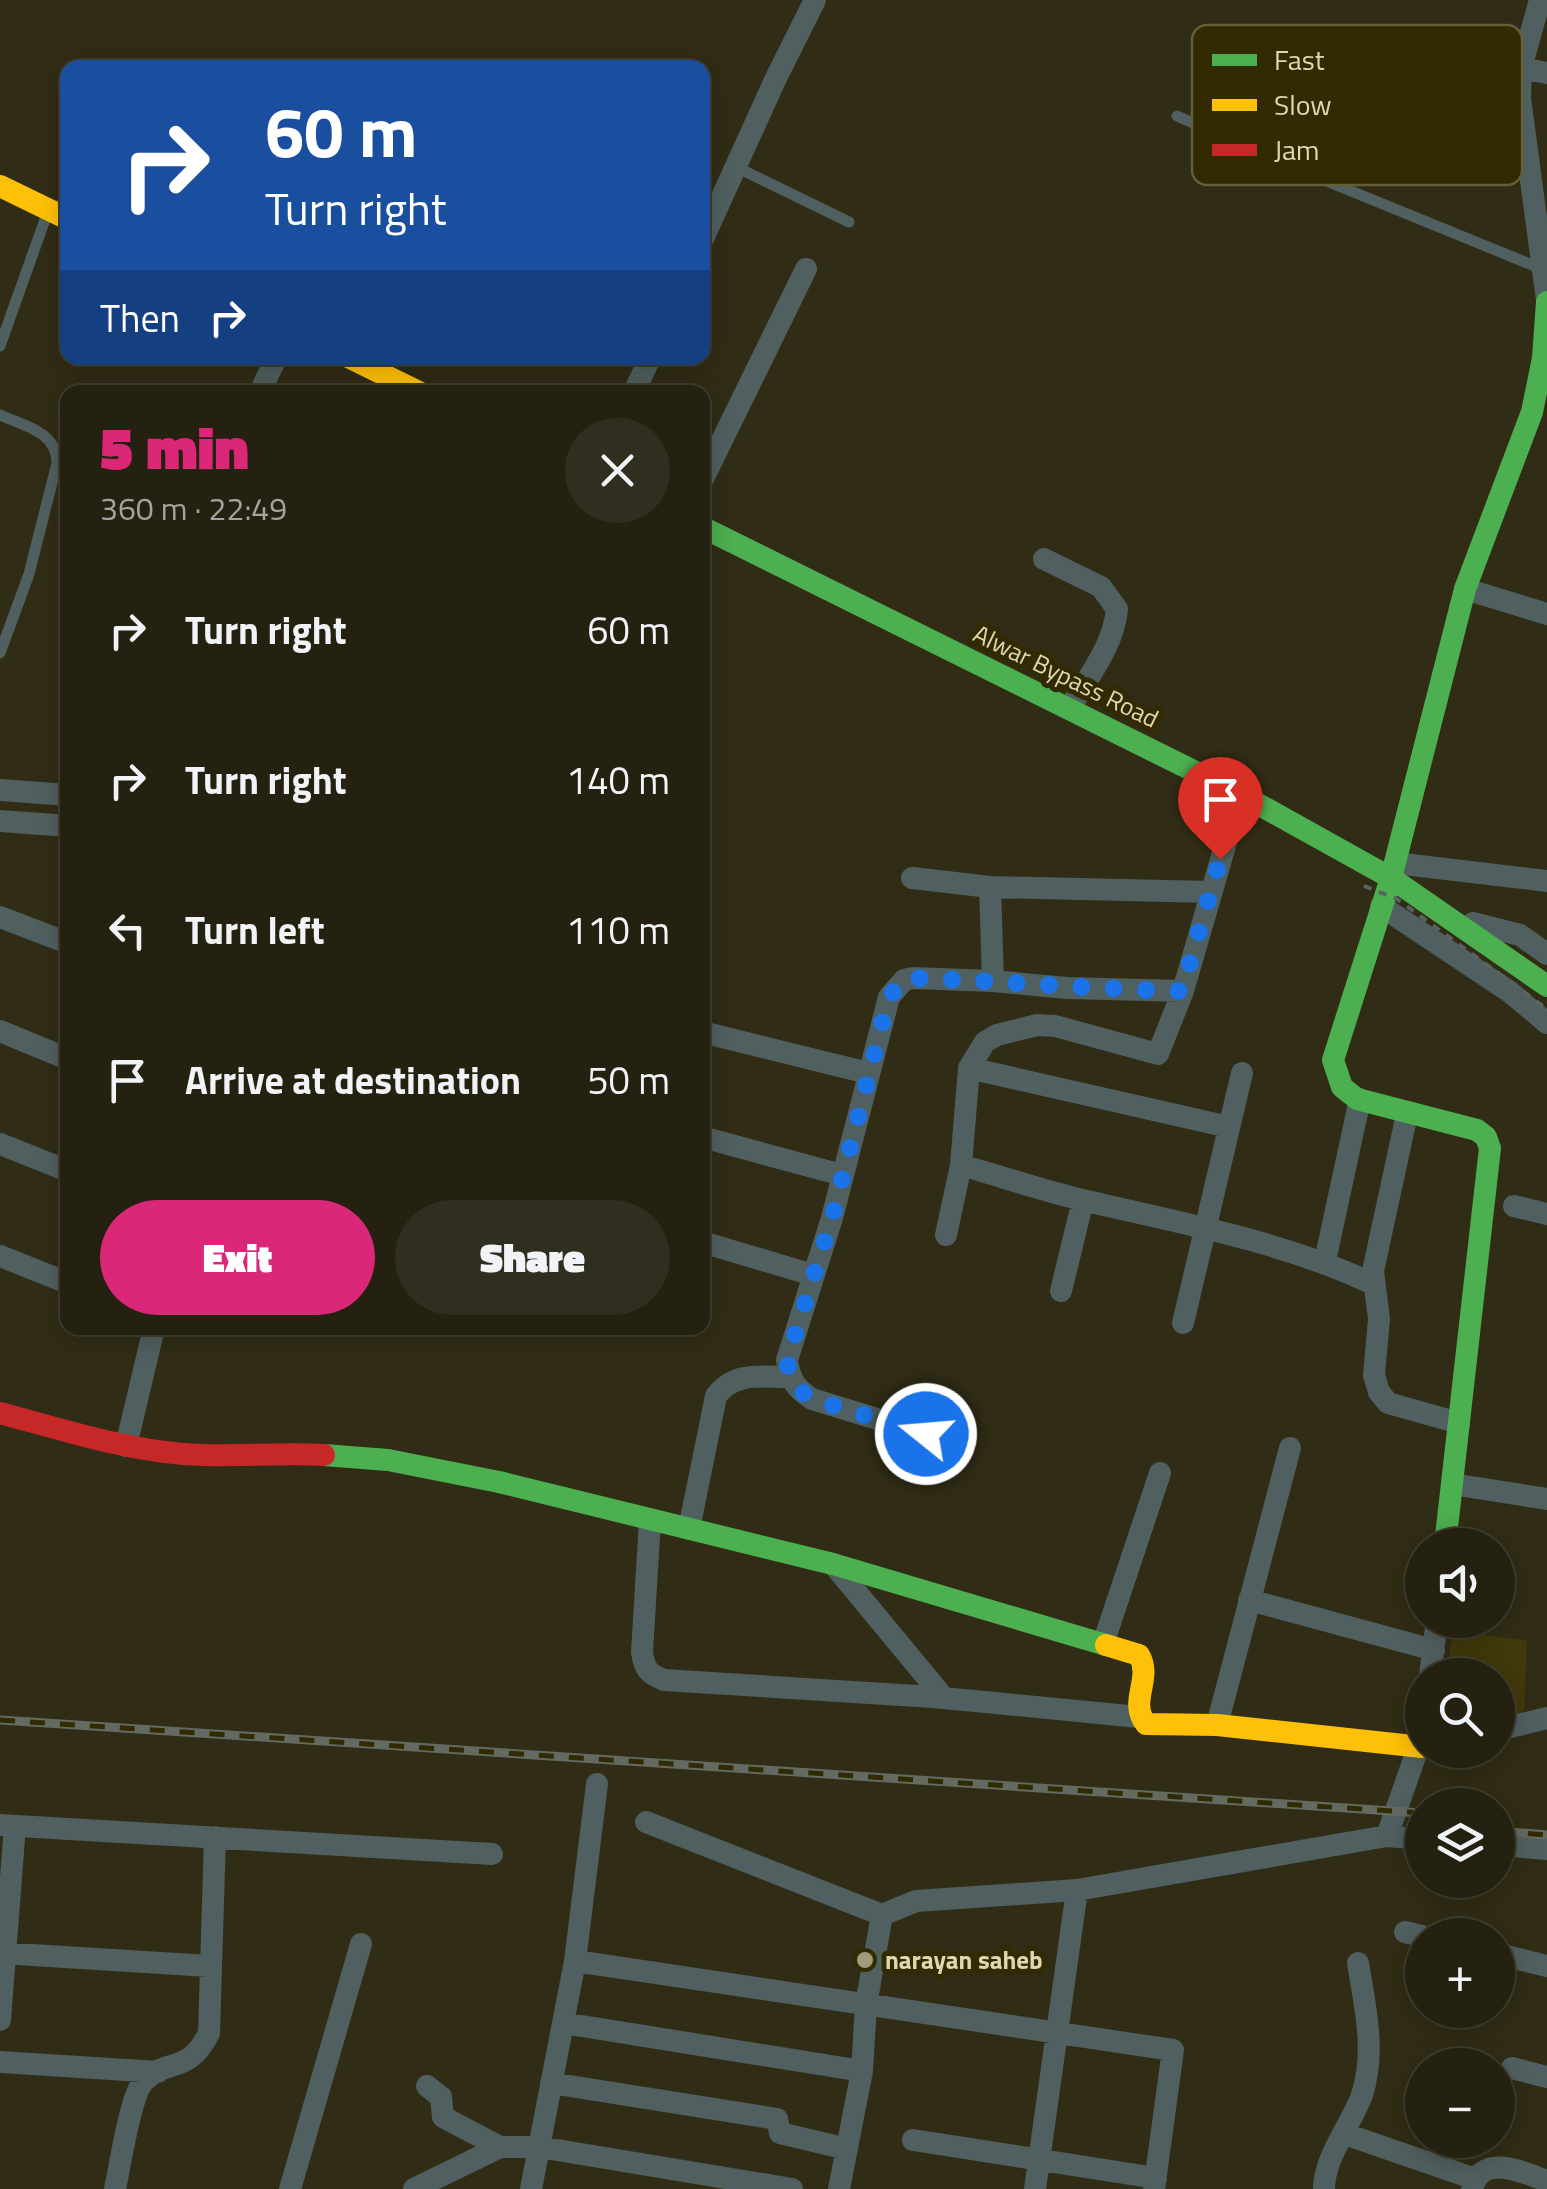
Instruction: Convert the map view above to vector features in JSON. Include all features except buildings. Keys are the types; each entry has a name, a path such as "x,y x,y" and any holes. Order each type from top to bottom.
{"main road":[{"path":"0,186 58,215"},
{"path":"1447,1528 1491,1152 1486,1136 1476,1128 1407,1114 1345,1092 1333,1060 1393,871 1465,589 1536,435 1547,301"},
{"path":"364,365 405,385"},
{"name":"Alwar Bypass Road","path":"710,532 1393,871 1448,916 1547,986"},
{"path":"0,1413 126,1446 196,1455 304,1454 388,1460 499,1482 834,1564 1139,1655 1146,1663 1146,1673 1136,1706 1146,1724 1216,1725 1405,1746"}],"street":[{"path":"710,224 816,0"},
{"path":"1522,64 1540,0"},
{"path":"1522,68 1547,72"},
{"path":"1522,104 1536,150 1547,301"},
{"path":"710,464 806,269"},
{"path":"1044,559 1101,587 1117,609 1116,624 1104,650 1070,708"},
{"path":"1465,589 1547,614"},
{"path":"0,790 60,794"},
{"path":"946,1236 961,1165 968,1068 975,1053 997,1035 1038,1025 1055,1026 1158,1054 1182,991 1240,794"},
{"path":"0,821 60,825"},
{"path":"1393,871 1547,881"},
{"path":"912,878 990,887 1210,892"},
{"path":"990,887 992,981"},
{"path":"1381,906 1510,992 1547,1023"},
{"path":"1448,916 1520,935 1547,954"},
{"path":"0,917 60,940"},
{"path":"926,1434 812,1399 796,1390 787,1360 889,997 904,980 1182,991"},
{"path":"0,1030 60,1056"},
{"path":"710,1034 868,1073"},
{"path":"968,1068 1230,1127"},
{"path":"1183,1323 1242,1074"},
{"path":"1326,1261 1360,1099"},
{"path":"1407,1114 1373,1284 1380,1319 1374,1376 1388,1403 1459,1423"},
{"path":"710,1139 842,1174"},
{"path":"0,1144 60,1168"},
{"path":"961,1165 1326,1261 1373,1284"},
{"path":"1061,1291 1083,1200"},
{"path":"1514,1206 1547,1214"},
{"path":"710,1244 813,1275"},
{"path":"0,1256 60,1281"},
{"path":"126,1446 152,1335"},
{"path":"689,1528 716,1396 724,1385 738,1377 790,1377"},
{"path":"1216,1725 1290,1448"},
{"path":"1103,1644 1160,1473"},
{"path":"1452,1484 1547,1499"},
{"path":"650,1520 642,1652 650,1674 684,1683 944,1698 1139,1717"},
{"path":"834,1564 944,1698"},
{"path":"1249,1600 1434,1650"},
{"path":"1433,1658 1435,1638"},
{"path":"1515,1726 1547,1718"},
{"path":"1388,1836 1413,1768"},
{"path":"531,2189 575,1961 596,1784"},
{"path":"646,1822 882,1915 916,1901 1077,1890 1388,1836 1405,1838"},
{"path":"0,2020 8,1825 492,1854"},
{"path":"116,2189 135,2096 143,2082 158,2072 190,2061 209,2033 215,1838"},
{"path":"1515,1846 1547,1848"},
{"path":"1035,2189 1077,1890"},
{"path":"839,2189 862,2070 866,2005 882,1915"},
{"path":"290,2189 361,1944"},
{"path":"3,1953 209,1966"},
{"path":"1515,1958 1547,1966"},
{"path":"575,1961 1173,2050 1155,2184 1040,2158 913,2140"},
{"path":"1324,2189 1325,2175 1362,2093 1367,2068 1370,2036 1358,1963"},
{"path":"563,2023 862,2070"},
{"path":"0,2062 158,2072"},
{"path":"1515,2069 1547,2077"},
{"path":"551,2084 777,2119 780,2133 847,2149"},
{"path":"427,2086 442,2097 442,2117 500,2147"},
{"path":"1345,2134 1473,2184 1487,2168 1500,2166 1547,2181"},
{"path":"414,2189 500,2147 539,2147 792,2189"}],"lane":[{"path":"1177,116 1192,123"},
{"path":"736,167 848,222"},
{"path":"1336,185 1542,268"},
{"path":"0,346 58,215"},
{"path":"0,415 38,432 57,449 29,574 0,652"}],"path":[{"path":"1364,886 1397,899 1547,1009"}],"shaded area":[{"path":"1452,1638 1527,1640 1524,1717 1515,1719 1515,1658 1449,1658"}],"railway":[{"path":"0,1720 1405,1812"},
{"path":"1515,1832 1547,1835"}],"traffic: fast":[{"path":"1447,1528 1490,1148 1486,1137 1477,1130 1357,1099 1342,1087 1333,1060 1391,878 1465,589 1532,412 1543,358 1547,302"},
{"path":"710,531 1240,794 1391,878 1547,986"},
{"path":"324,1455 388,1460 499,1482 833,1564 1106,1645"}],"traffic: slow":[{"path":"0,186 60,215"},
{"path":"364,365 405,385"},
{"path":"1106,1645 1139,1655 1143,1664 1139,1707 1146,1724 1217,1725 1405,1745"}],"traffic: jam":[{"path":"0,1413 91,1438 160,1451 324,1455"}],"place":[{"name":"narayan saheb","path":"865,1960"}],"route":[{"path":"926,1434 812,1399 796,1390 787,1360 832,1218 889,997 895,987 913,978 1182,991 1220,859"}]}
